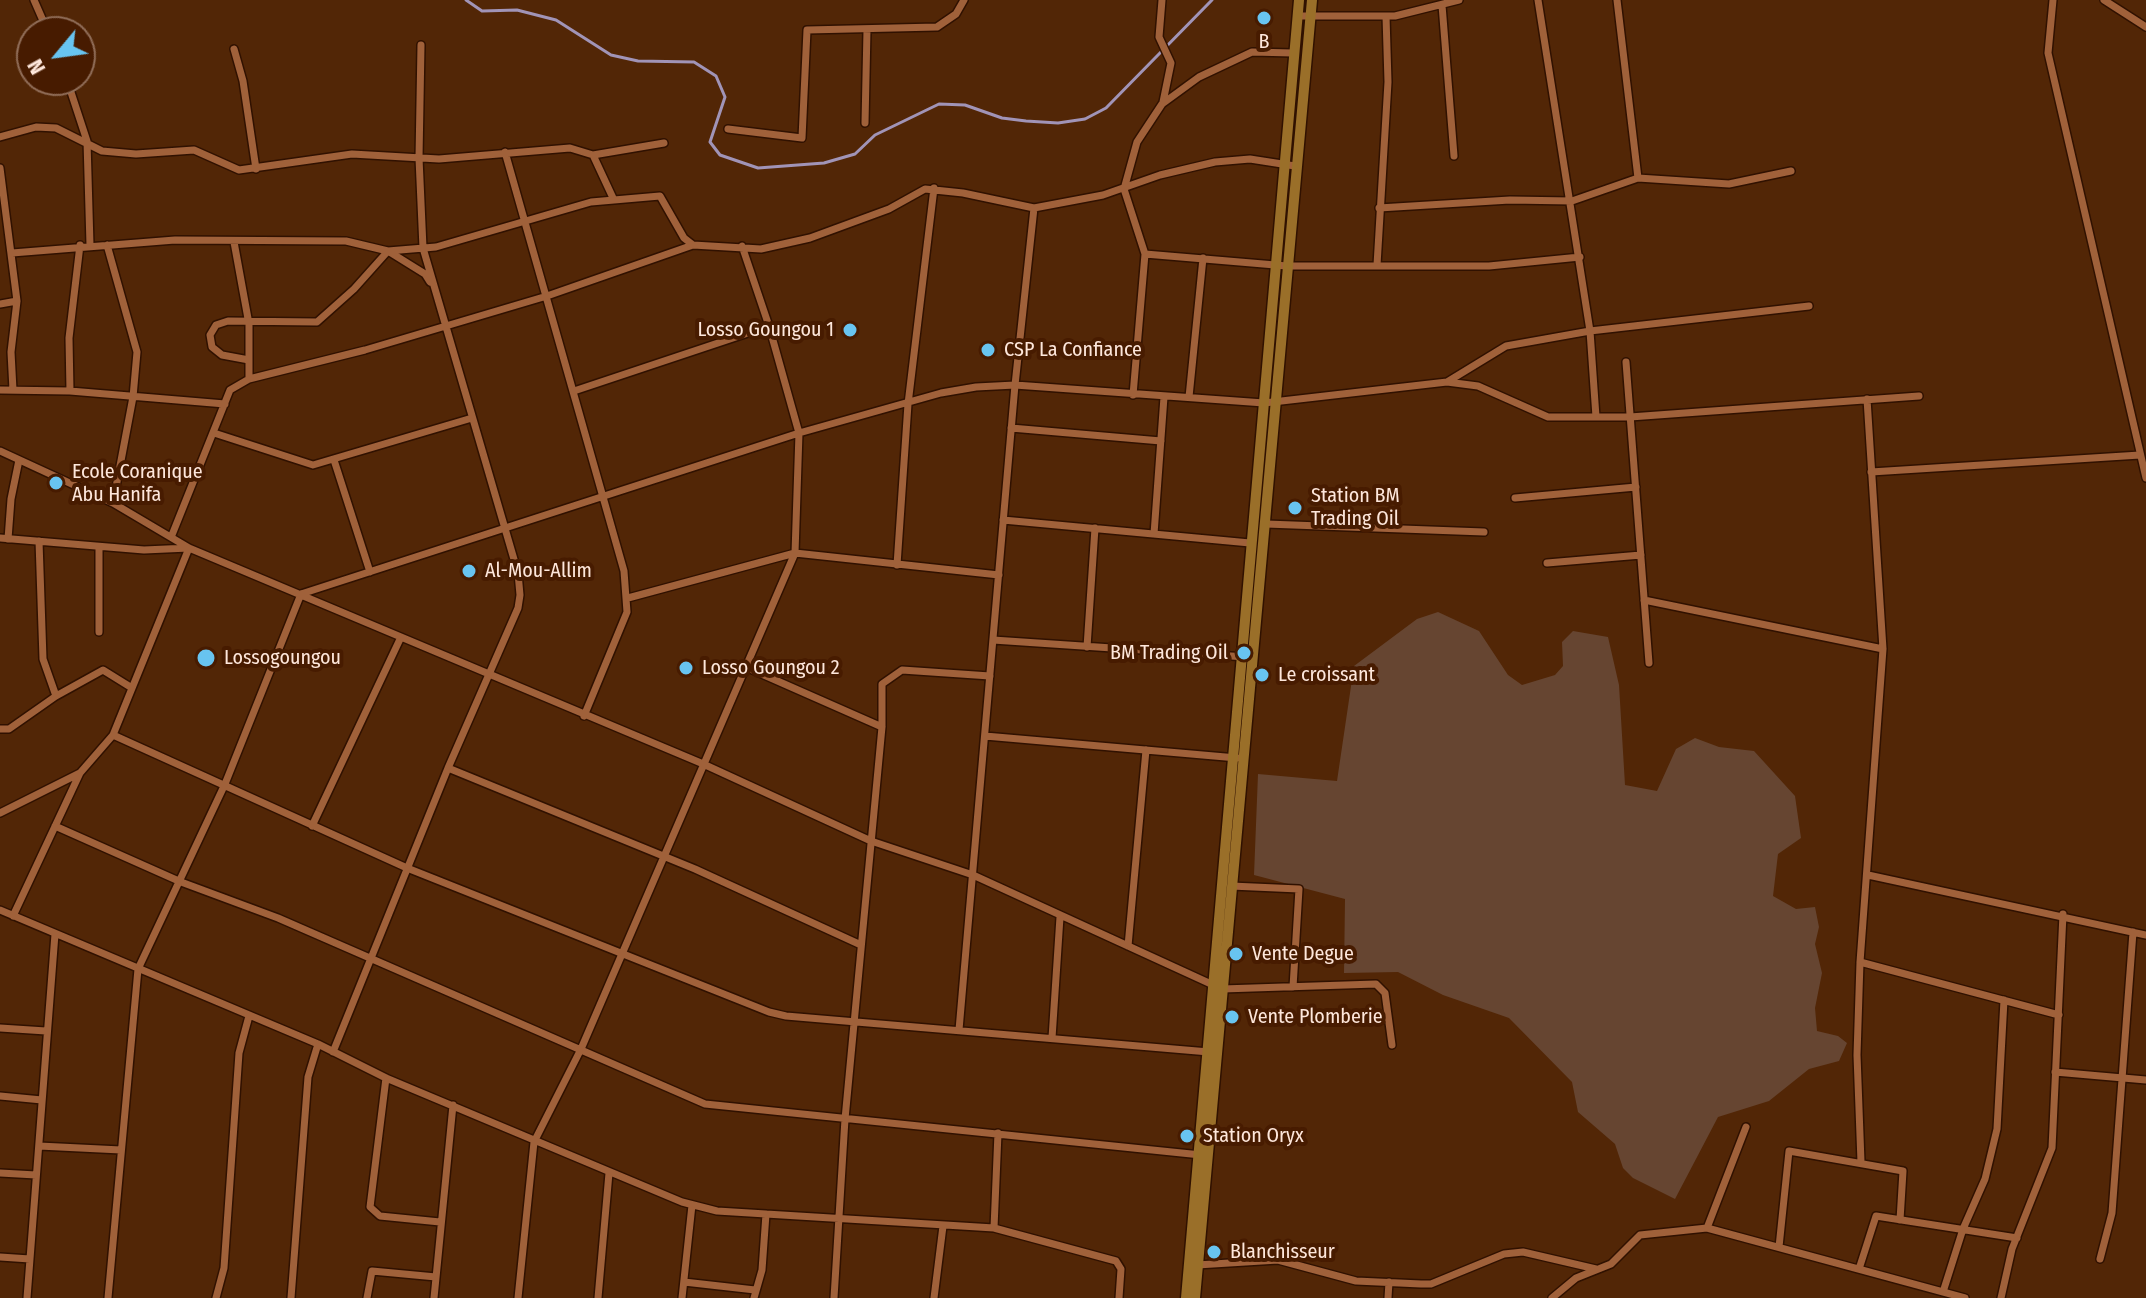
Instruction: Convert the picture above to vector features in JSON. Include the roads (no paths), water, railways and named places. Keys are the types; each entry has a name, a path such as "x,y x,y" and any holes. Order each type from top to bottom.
{"main road":[{"path":"1211,1054 1222,989 1231,886 1240,656 1299,0"},
{"path":"1195,1298 1211,1054 1212,982 1236,758 1253,658 1312,0"},
{"path":"1186,1298 1203,1155"}],"street":[{"path":"728,129 802,138 807,30 937,27 956,14 964,0"},
{"path":"1162,0 1159,37 1171,63 1162,104"},
{"path":"1297,16 1386,16 1459,0"},
{"path":"1538,0 1580,257 1590,331 1596,417"},
{"path":"1617,0 1638,178"},
{"path":"2053,0 2048,53 2146,478"},
{"path":"2104,0 2146,27"},
{"path":"1442,5 1454,156"},
{"path":"1377,265 1388,82 1386,16"},
{"path":"865,123 867,30"},
{"path":"333,1052 448,768 518,608 520,595 518,573 423,248 419,158 421,45"},
{"path":"234,49 243,81 256,169"},
{"path":"1133,395 1145,254 1124,189 1137,142 1162,104 1199,77 1252,52 1293,53"},
{"path":"72,96 87,141 90,245"},
{"path":"0,137 36,127 56,128 102,151 136,154 194,150 239,170 352,154 419,158 570,148 593,155 613,198"},
{"path":"593,155 664,143"},
{"path":"505,152 604,496 628,598 622,627 584,716"},
{"path":"172,535 230,390 249,379 547,296 693,245 761,249 810,238 934,188 1034,208 1124,189 1160,175 1215,162 1250,159 1295,166"},
{"path":"0,168 4,236 12,253 17,301 11,352 13,390"},
{"path":"1379,208 1510,200 1572,201 1638,178 1729,184 1791,171"},
{"path":"897,565 908,404 934,188"},
{"path":"12,253 80,245 175,240 346,241 388,251 423,248 613,198 660,196 684,238 693,245"},
{"path":"959,1030 1011,428 1034,208"},
{"path":"234,242 249,324 249,379"},
{"path":"70,391 69,338 80,245"},
{"path":"107,245 137,352 133,397 113,503"},
{"path":"518,1298 534,1142 581,1049 701,763 748,668 795,553 799,433 769,326 742,246"},
{"path":"388,251 425,274 434,287"},
{"path":"249,360 222,355 210,341 211,332 221,322 317,322 354,289 388,251"},
{"path":"1145,254 1287,266 1489,266 1580,257"},
{"path":"1189,397 1203,258"},
{"path":"0,304 17,301"},
{"path":"1447,382 1506,346 1590,331 1809,306"},
{"path":"574,391 769,326"},
{"path":"1626,362 1649,663"},
{"path":"301,594 799,433 941,393 1015,385 1264,403 1447,382 1478,386 1548,417 1630,417 1919,396"},
{"path":"0,390 70,391 225,404"},
{"path":"1154,534 1164,397"},
{"path":"1861,1162 1857,1055 1860,962 1883,649 1867,399"},
{"path":"214,433 303,463 334,460 472,418"},
{"path":"1011,428 1161,441"},
{"path":"0,451 113,503 172,535 189,548 701,763 871,841 973,875 1222,989 1361,982 1381,986 1385,993 1392,1045"},
{"path":"1871,472 2140,455"},
{"path":"19,460 4,539 99,548 189,548"},
{"path":"334,460 370,572"},
{"path":"1515,498 1636,487"},
{"path":"1003,520 1250,543"},
{"path":"1266,524 1484,532"},
{"path":"1087,647 1095,528"},
{"path":"39,541 43,659 56,696"},
{"path":"99,548 99,632"},
{"path":"13,916 80,773 113,735 189,548"},
{"path":"628,598 795,553 999,575"},
{"path":"1547,563 1641,555"},
{"path":"108,1298 138,969 225,784 301,594"},
{"path":"1644,600 1883,649"},
{"path":"312,826 401,637"},
{"path":"993,640 1253,658"},
{"path":"748,668 882,727"},
{"path":"0,729 6,730 56,696 103,670 132,688"},
{"path":"834,1298 845,1119 882,727 882,684 895,673 906,670 990,676"},
{"path":"113,735 407,868 769,1012 1211,1054"},
{"path":"985,736 1236,758"},
{"path":"1128,946 1146,750"},
{"path":"448,768 663,857 861,945"},
{"path":"0,813 80,773"},
{"path":"55,826 705,1104 1203,1155"},
{"path":"1868,875 2063,914 2146,935"},
{"path":"1231,886 1299,889 1293,987"},
{"path":"0,910 318,1044 386,1078 534,1142 692,1205 766,1214 994,1228 1116,1261 1121,1269 1119,1298"},
{"path":"2001,1298 2017,1238 2052,1148 2063,914"},
{"path":"1052,1038 1060,917"},
{"path":"2100,1259 2112,1213 2133,932"},
{"path":"27,1298 55,934"},
{"path":"1860,962 2059,1015"},
{"path":"1943,1292 1963,1229 1985,1179 1997,1129 2004,1000"},
{"path":"216,1298 224,1268 239,1053 249,1016"},
{"path":"0,1028 46,1031"},
{"path":"291,1298 308,1077 318,1044"},
{"path":"2055,1072 2146,1080"},
{"path":"386,1078 370,1207 380,1216 440,1222"},
{"path":"0,1096 42,1100"},
{"path":"434,1298 453,1105"},
{"path":"1707,1228 1746,1127"},
{"path":"994,1228 998,1133"},
{"path":"39,1146 121,1150"},
{"path":"1779,1247 1789,1151 1903,1171 1900,1220"},
{"path":"0,1173 36,1175"},
{"path":"598,1298 609,1173"},
{"path":"682,1298 692,1205"},
{"path":"684,1282 754,1294 762,1270 766,1214"},
{"path":"1859,1269 1876,1216 2017,1238"},
{"path":"934,1298 943,1226"},
{"path":"1552,1298 1565,1284 1621,1257 1645,1233 1707,1228 1965,1298"},
{"path":"1197,1265 1278,1260 1343,1278 1431,1284 1497,1257 1523,1252 1598,1269"},
{"path":"0,1257 30,1259"},
{"path":"367,1298 372,1271 436,1277"},
{"path":"1388,1298 1389,1282"}],"waterway":[{"path":"466,0 482,11 517,10 556,20 611,55 638,61 694,62 716,76 725,97 710,142 720,155 758,168 824,163 855,154 875,135 939,104 965,105 1002,118 1026,121 1058,123 1085,119 1106,108 1212,0"}],"place":[{"name":"B","path":"1264,18"},
{"name":"Losso Goungou 1","path":"850,330"},
{"name":"CSP La Confiance","path":"988,350"},
{"name":"Ecole Coranique Abu Hanifa","path":"56,483"},
{"name":"Station BM Trading Oil","path":"1295,508"},
{"name":"Al-Mou-Allim","path":"469,571"},
{"name":"BM Trading Oil","path":"1244,653"},
{"name":"Lossogoungou","path":"206,658"},
{"name":"Losso Goungou 2","path":"686,668"},
{"name":"Le croissant","path":"1262,675"},
{"name":"Vente Degue","path":"1236,954"},
{"name":"Vente Plomberie","path":"1232,1017"},
{"name":"Station Oryx","path":"1187,1136"},
{"name":"Blanchisseur","path":"1214,1252"}]}
